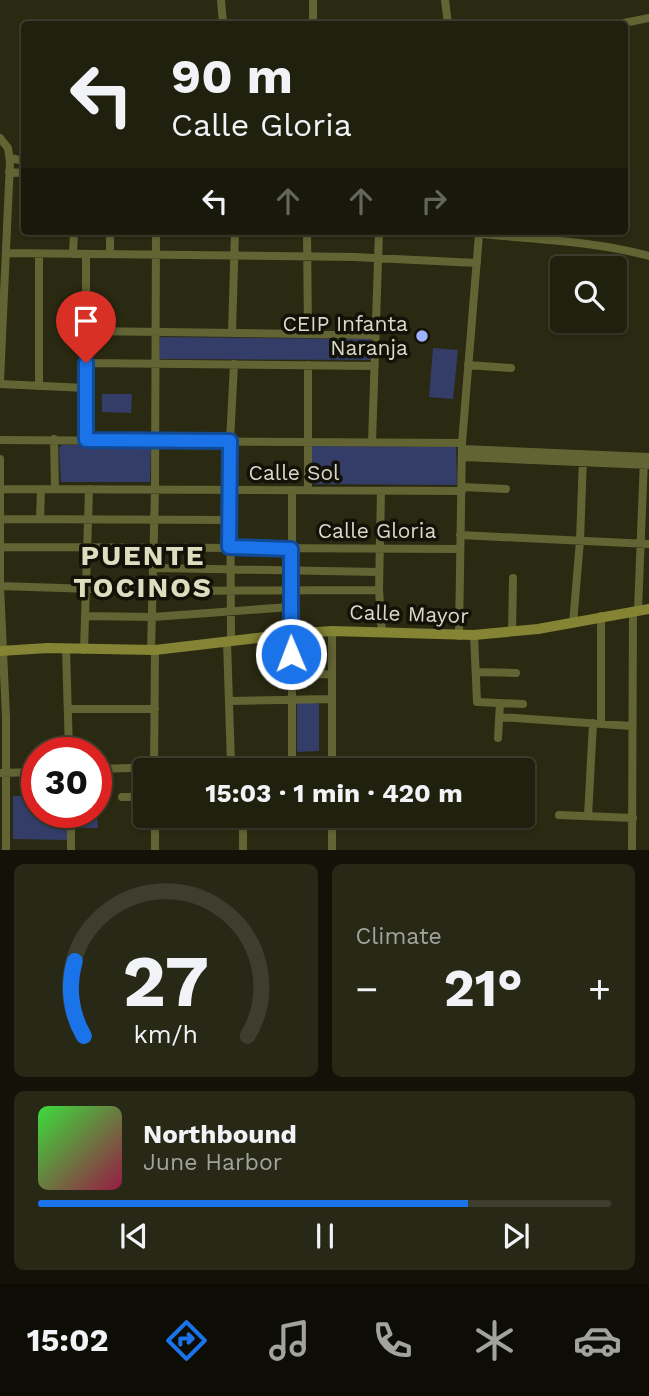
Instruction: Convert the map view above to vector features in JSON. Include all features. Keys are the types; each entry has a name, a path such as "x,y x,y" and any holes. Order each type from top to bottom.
{"main road":[{"name":"Calle Mayor","path":"2,651 153,650 332,631 459,636 512,632 640,610"}],"street":[{"path":"221,0 223,21"},
{"path":"313,0 313,21"},
{"path":"445,0 448,21"},
{"path":"628,22 649,18"},
{"path":"0,138 8,148 10,158 0,382 86,388"},
{"path":"10,158 21,160"},
{"path":"9,172 21,173"},
{"path":"73,254 74,235"},
{"path":"110,235 110,254"},
{"path":"154,758 156,235"},
{"path":"232,333 235,235"},
{"path":"307,235 308,334"},
{"path":"372,442 379,235"},
{"path":"459,636 462,450 479,235"},
{"path":"490,235 604,245 649,256"},
{"path":"6,253 307,256 477,263"},
{"path":"38,386 39,254"},
{"path":"86,254 86,440"},
{"path":"86,331 374,335"},
{"path":"86,363 374,366"},
{"path":"231,758 229,520 234,364"},
{"path":"308,365 308,489"},
{"path":"468,365 511,368"},
{"path":"54,439 55,489"},
{"path":"0,440 372,442 646,461 645,544 631,726 632,850"},
{"path":"573,623 583,458"},
{"path":"0,460 6,850"},
{"name":"Calle Sol","path":"0,489 506,489"},
{"path":"40,519 41,489"},
{"path":"84,649 89,489"},
{"path":"292,490 292,758"},
{"path":"381,491 379,590 382,632"},
{"path":"1,519 229,520"},
{"path":"460,535 645,544"},
{"name":"Calle Gloria","path":"0,547 460,549"},
{"path":"154,568 379,572"},
{"path":"512,632 513,578"},
{"path":"0,586 154,591 379,590"},
{"path":"85,616 153,617 290,607"},
{"path":"588,816 597,723 601,616"},
{"path":"332,631 332,758"},
{"path":"474,635 477,702 523,704"},
{"path":"66,649 69,737"},
{"path":"476,673 516,673"},
{"path":"291,675 332,674"},
{"path":"229,701 332,699"},
{"path":"498,738 500,703"},
{"path":"68,709 155,709"},
{"path":"499,717 631,726"},
{"path":"112,769 133,769"},
{"path":"3,773 21,772"},
{"path":"122,797 133,797"},
{"path":"559,815 633,818"},
{"path":"71,828 71,850"},
{"path":"155,828 155,850"},
{"path":"243,828 243,850"},
{"path":"331,850 332,828"}],"shaded area":[{"path":"160,337 371,339 371,360 159,359"},
{"path":"433,348 458,350 453,399 429,397"},
{"path":"102,394 132,394 131,413 102,412"},
{"path":"62,445 149,445 150,482 61,482 59,448"},
{"path":"310,446 456,447 457,485 310,484"},
{"path":"297,702 319,702 319,751 297,752"},
{"path":"13,796 21,796 21,828 68,828 68,840 13,839"},
{"path":"299,828 325,828 325,830"}],"place":[{"name":"CEIP Infanta Naranja","path":"422,336"}],"district":[{"name":"PUENTE TOCINOS","path":"143,571"}],"route":[{"path":"86,363 86,440 230,441 229,547 291,549 291,654"}]}
